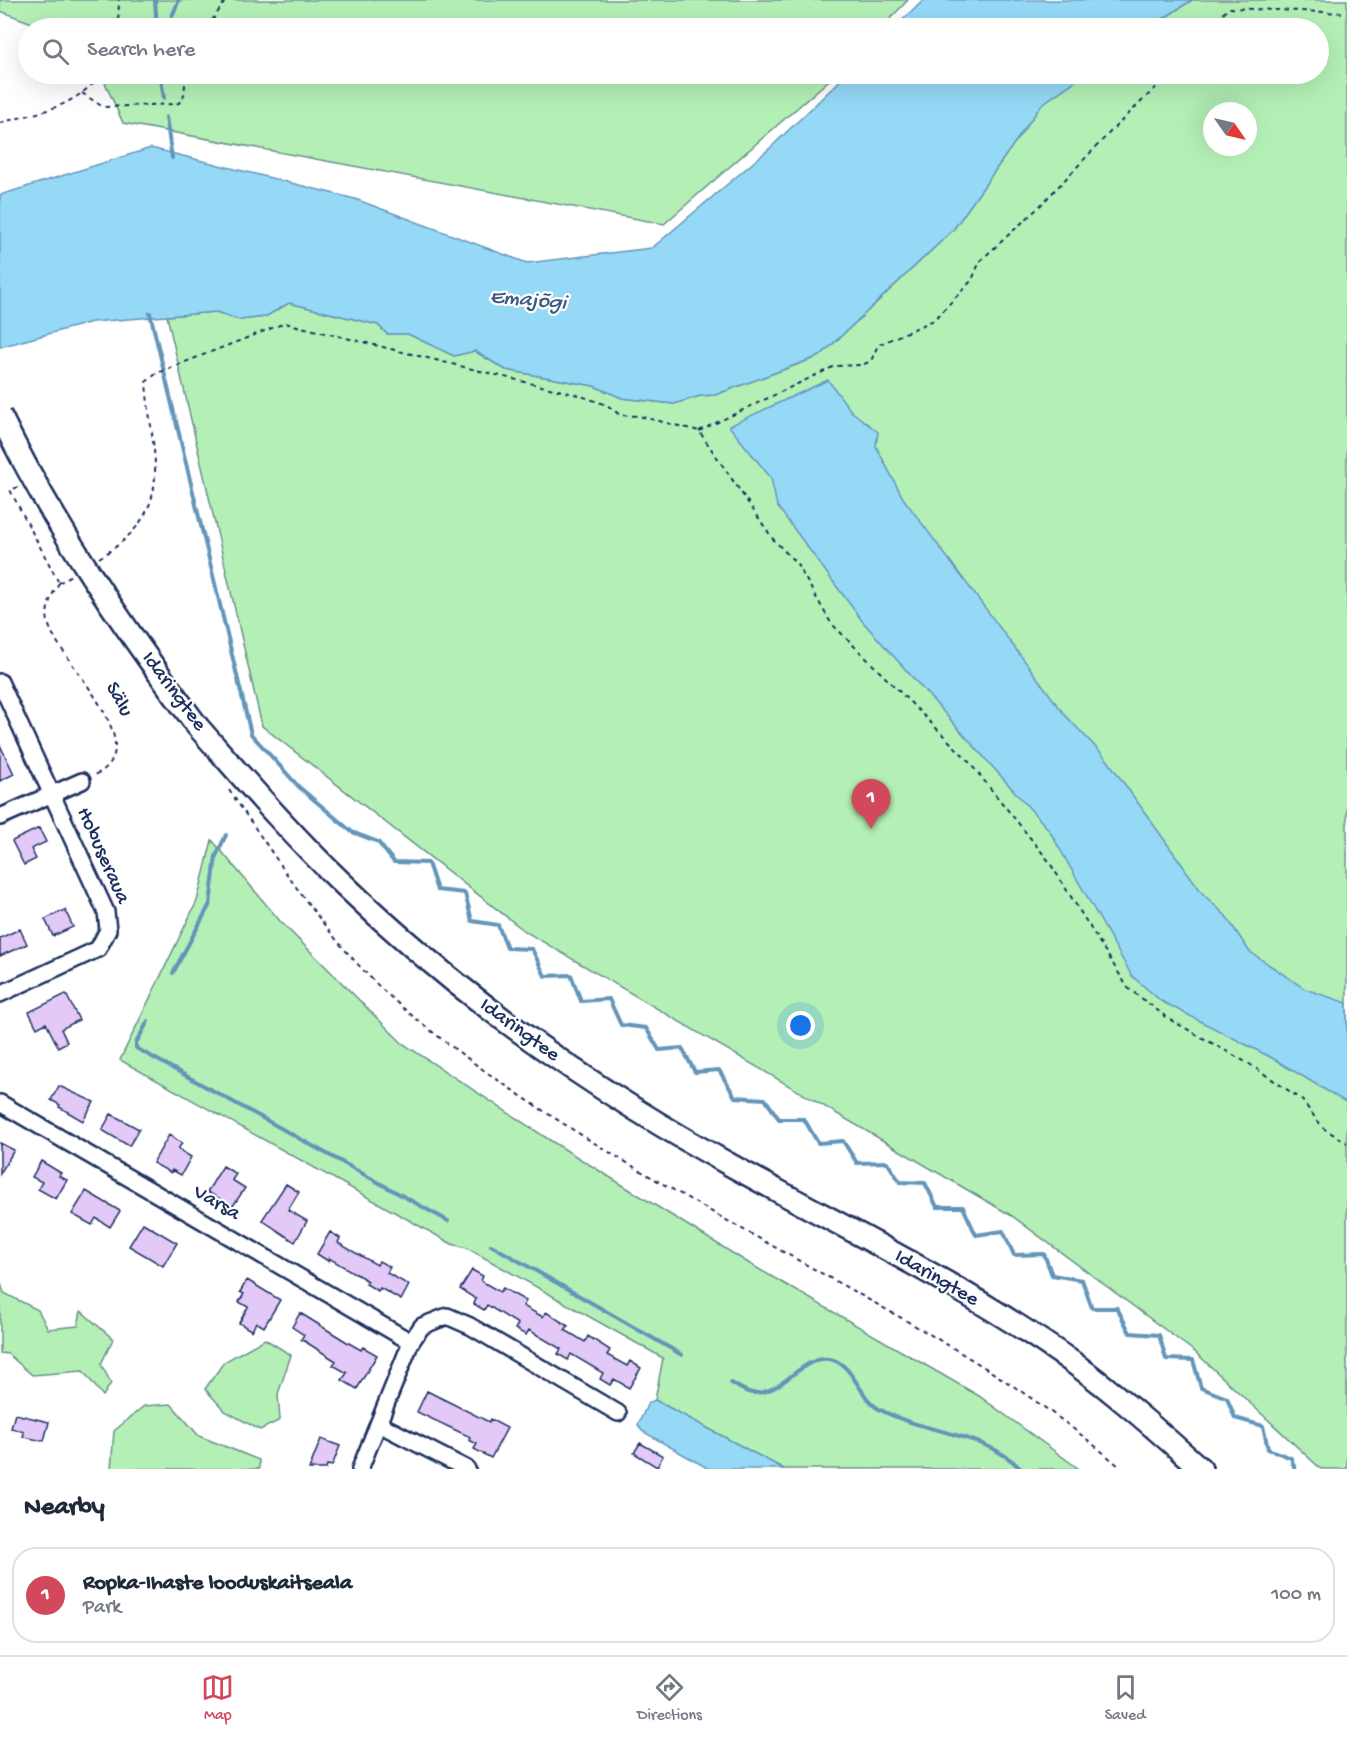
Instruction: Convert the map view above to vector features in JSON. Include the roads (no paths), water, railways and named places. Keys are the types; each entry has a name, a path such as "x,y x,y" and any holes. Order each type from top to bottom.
{"main road":[{"name":"Idaringtee","path":"0,415 76,552 115,613 198,727 271,810 338,879 404,940 478,1002 561,1062 639,1112 1009,1321 1073,1363 1127,1405 1201,1469"}],"street":[{"name":"Hobuseraua","path":"0,682 106,912 108,930 98,949 0,994"},
{"path":"0,817 82,781"},
{"name":"Varsa","path":"0,1103 411,1342"},
{"path":"360,1469 411,1342 422,1326 447,1316 470,1326 618,1413"},
{"path":"379,1424 467,1469"}],"water":[{"path":"924,0 1192,0 1164,18 905,18"},
{"name":"Emajõgi","path":"837,84 1071,84 1042,104 953,230 820,356 715,395 700,396 674,404 622,398 594,386 506,370 475,351 454,356 408,334 387,334 378,325 289,303 265,317 240,320 216,312 92,322 0,347 0,195 151,148 355,199 527,263 652,248 769,149"},
{"path":"828,380 851,411 878,432 876,446 903,498 1065,715 1106,758 1203,894 1226,916 1249,951 1305,989 1347,1003 1347,1103 1272,1058 1161,1001 1132,976 1049,830 863,622 777,506 771,478 729,426"},
{"path":"655,1400 784,1469 709,1469 642,1431 638,1425 648,1403"}],"waterway":[{"path":"155,0 156,18"},
{"path":"171,18 179,0"},
{"path":"162,84 164,98"},
{"path":"166,117 172,158"},
{"path":"150,313 251,734 299,787 352,832 378,842 394,862 428,863 437,890 465,893 472,921 498,925 507,948 532,949 545,976 571,975 581,1001 609,999 621,1025 646,1028 659,1050 682,1048 695,1072 719,1070 735,1097 765,1099 779,1119 804,1119 818,1143 843,1141 857,1163 887,1162 900,1182 925,1183 937,1207 963,1207 976,1235 1003,1231 1014,1255 1044,1254 1052,1275 1082,1280 1092,1308 1117,1308 1130,1333 1159,1335 1166,1359 1193,1360 1201,1388 1227,1398 1235,1418 1263,1426 1268,1449 1291,1458 1295,1469"},
{"path":"173,973 210,904 216,856 226,835"},
{"path":"148,1021 136,1043 136,1048 448,1221"},
{"path":"491,1245 682,1355"},
{"path":"731,1383 749,1392 766,1391 810,1363 829,1359 844,1367 866,1397 879,1409 915,1424 990,1447 1021,1469"}],"place":[{"name":"Ropka-Ihaste looduskaitseala","path":"871,829"}]}
